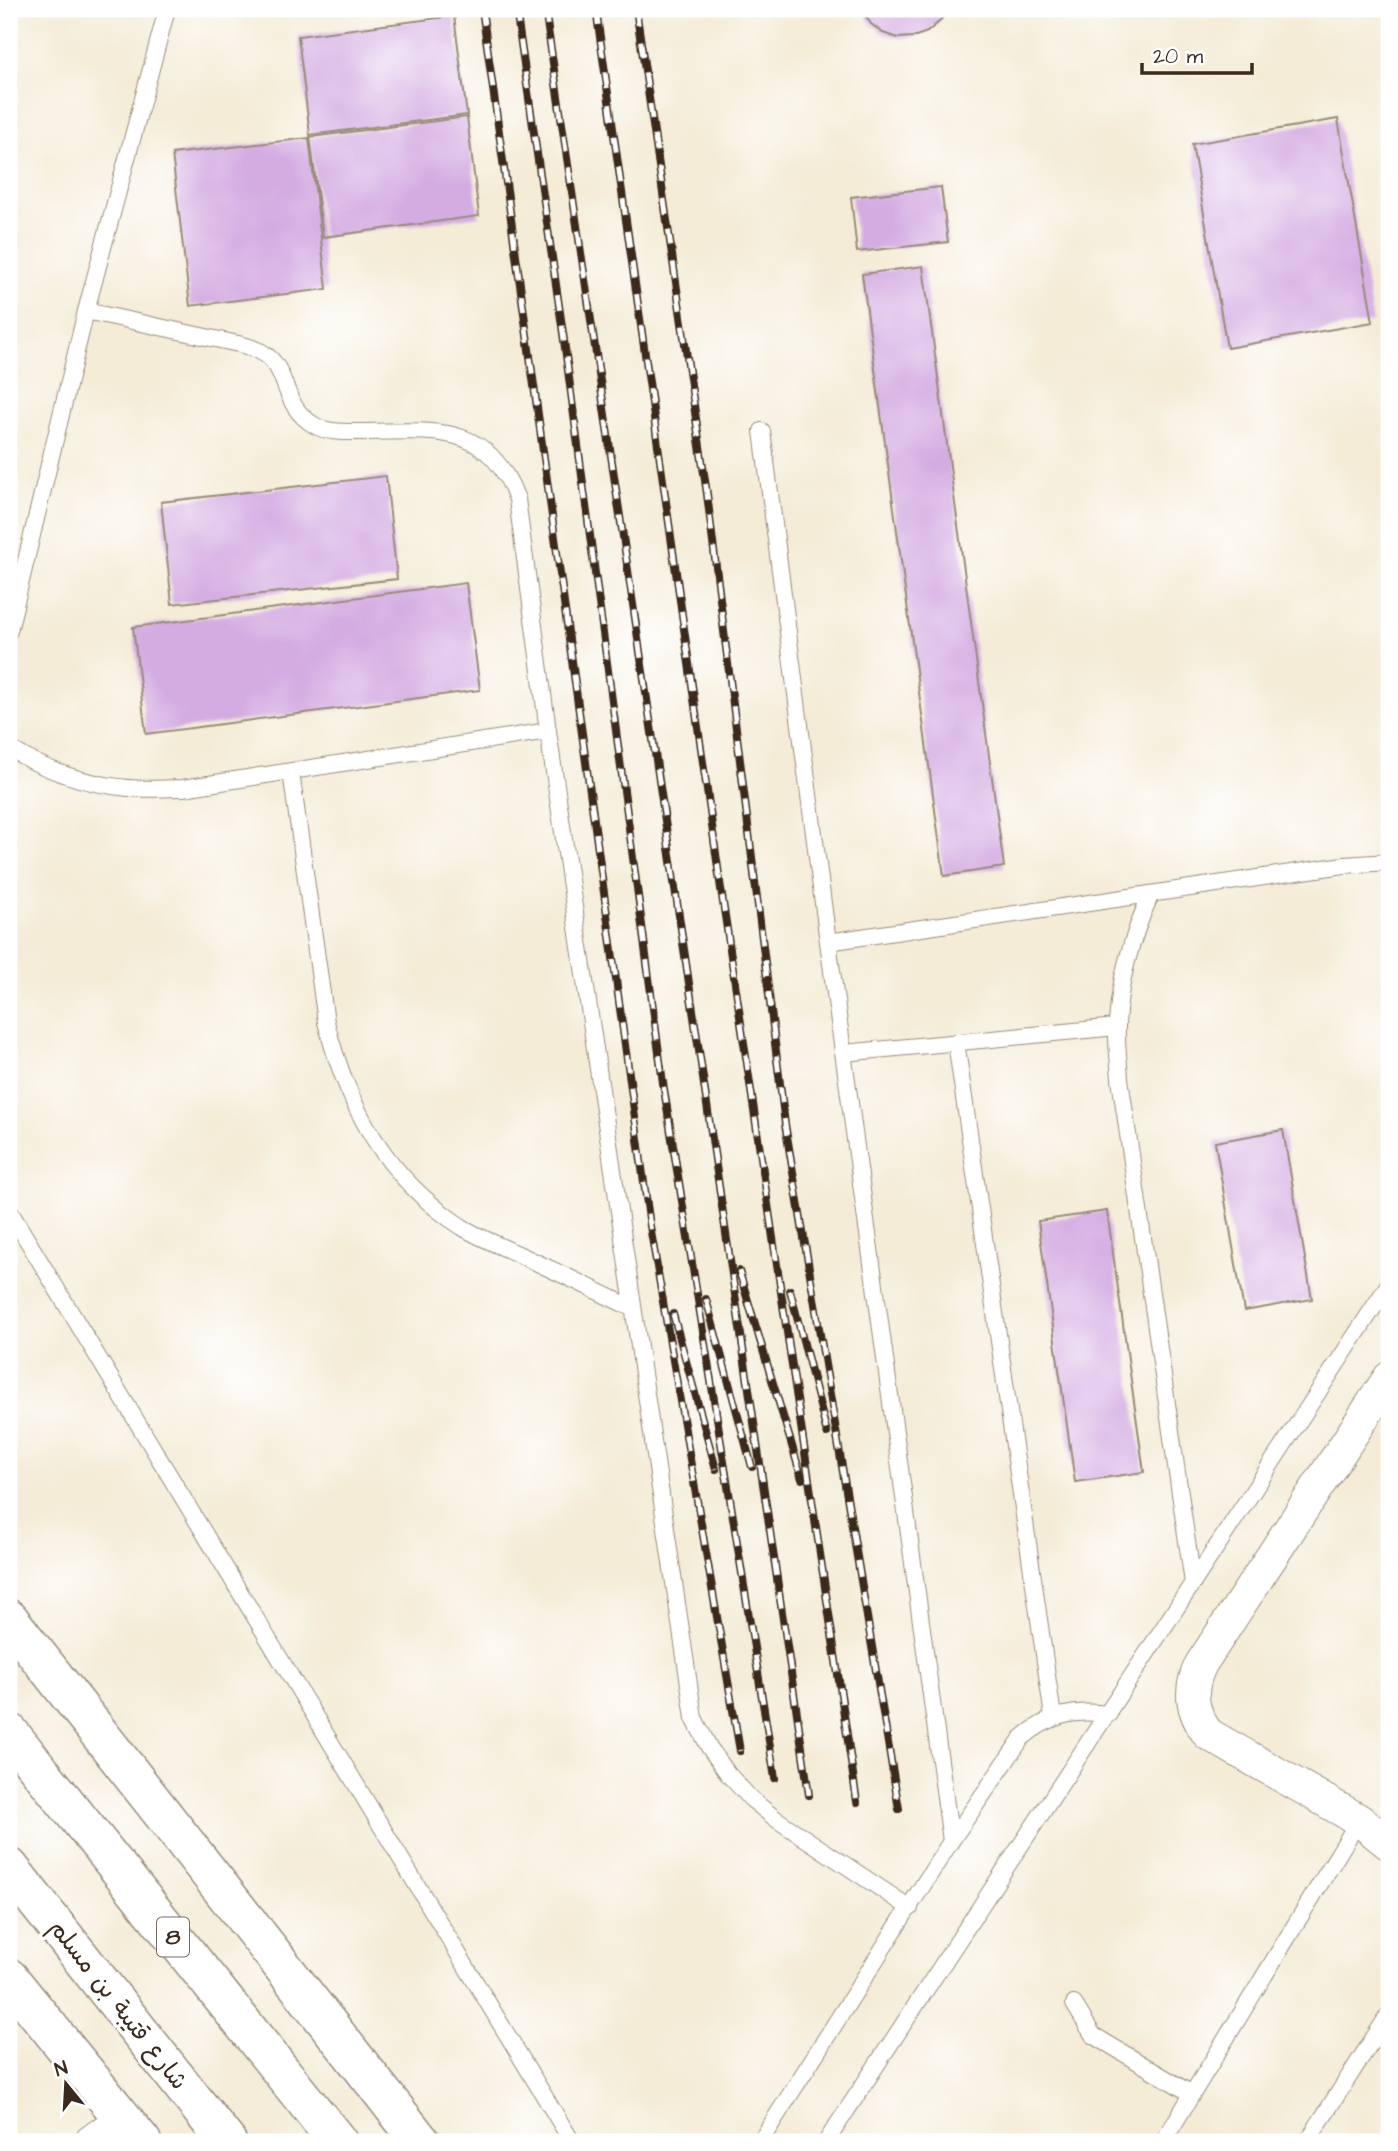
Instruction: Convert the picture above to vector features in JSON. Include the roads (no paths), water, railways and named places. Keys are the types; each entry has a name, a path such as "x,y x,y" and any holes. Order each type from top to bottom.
{"main road":[{"path":"9,1619 421,2142"},
{"name":"8","path":"9,1732 338,2142"},
{"name":"شارع قتيبة بن مسلم","path":"9,1867 227,2142"},
{"path":"9,1978 133,2130"}],"street":[{"path":"1389,1378 1376,1412 1201,1664 1194,1678 1192,1693 1193,1708 1208,1734 1359,1821 1389,1844"},
{"path":"90,2142 133,2130"}],"lane":[{"path":"9,631 86,311 167,9"},
{"path":"86,311 243,345 264,353 279,370 286,392 297,412 315,427 338,432 438,432 459,436 480,445 497,460 509,478 517,499 548,731 694,1718 709,1747 728,1774 751,1799 776,1819 910,1908"},
{"path":"762,431 828,942 951,1841"},
{"path":"9,748 26,759 76,778 129,788 183,788 548,731"},
{"path":"291,772 326,1022 337,1063 352,1101 373,1138 391,1164 414,1187 464,1228 632,1308"},
{"path":"828,942 1344,865 1389,862"},
{"path":"1151,894 1126,958 1120,992 1117,1027 1120,1079 1193,1583"},
{"path":"844,1053 1117,1027"},
{"path":"956,1042 1053,1717"},
{"path":"9,1210 572,2142"},
{"path":"826,2142 1389,1284"},
{"path":"760,2142 951,1841 1023,1738 1053,1717 1071,1712 1109,1714"},
{"path":"1163,2142 1359,1821"},
{"path":"1074,2004 1093,2035 1192,2094"},
{"path":"1307,2142 1389,2014"}],"railway":[{"path":"482,9 650,1226 740,1751"},
{"path":"516,9 563,333 663,1083 775,1778"},
{"path":"545,9 809,1795"},
{"path":"596,9 721,889 857,1802"},
{"path":"636,9 707,494 785,1124 899,1809"},
{"path":"739,1271 802,1479"},
{"path":"790,1290 827,1433"},
{"path":"706,1299 752,1467"},
{"path":"673,1314 716,1469"}]}
